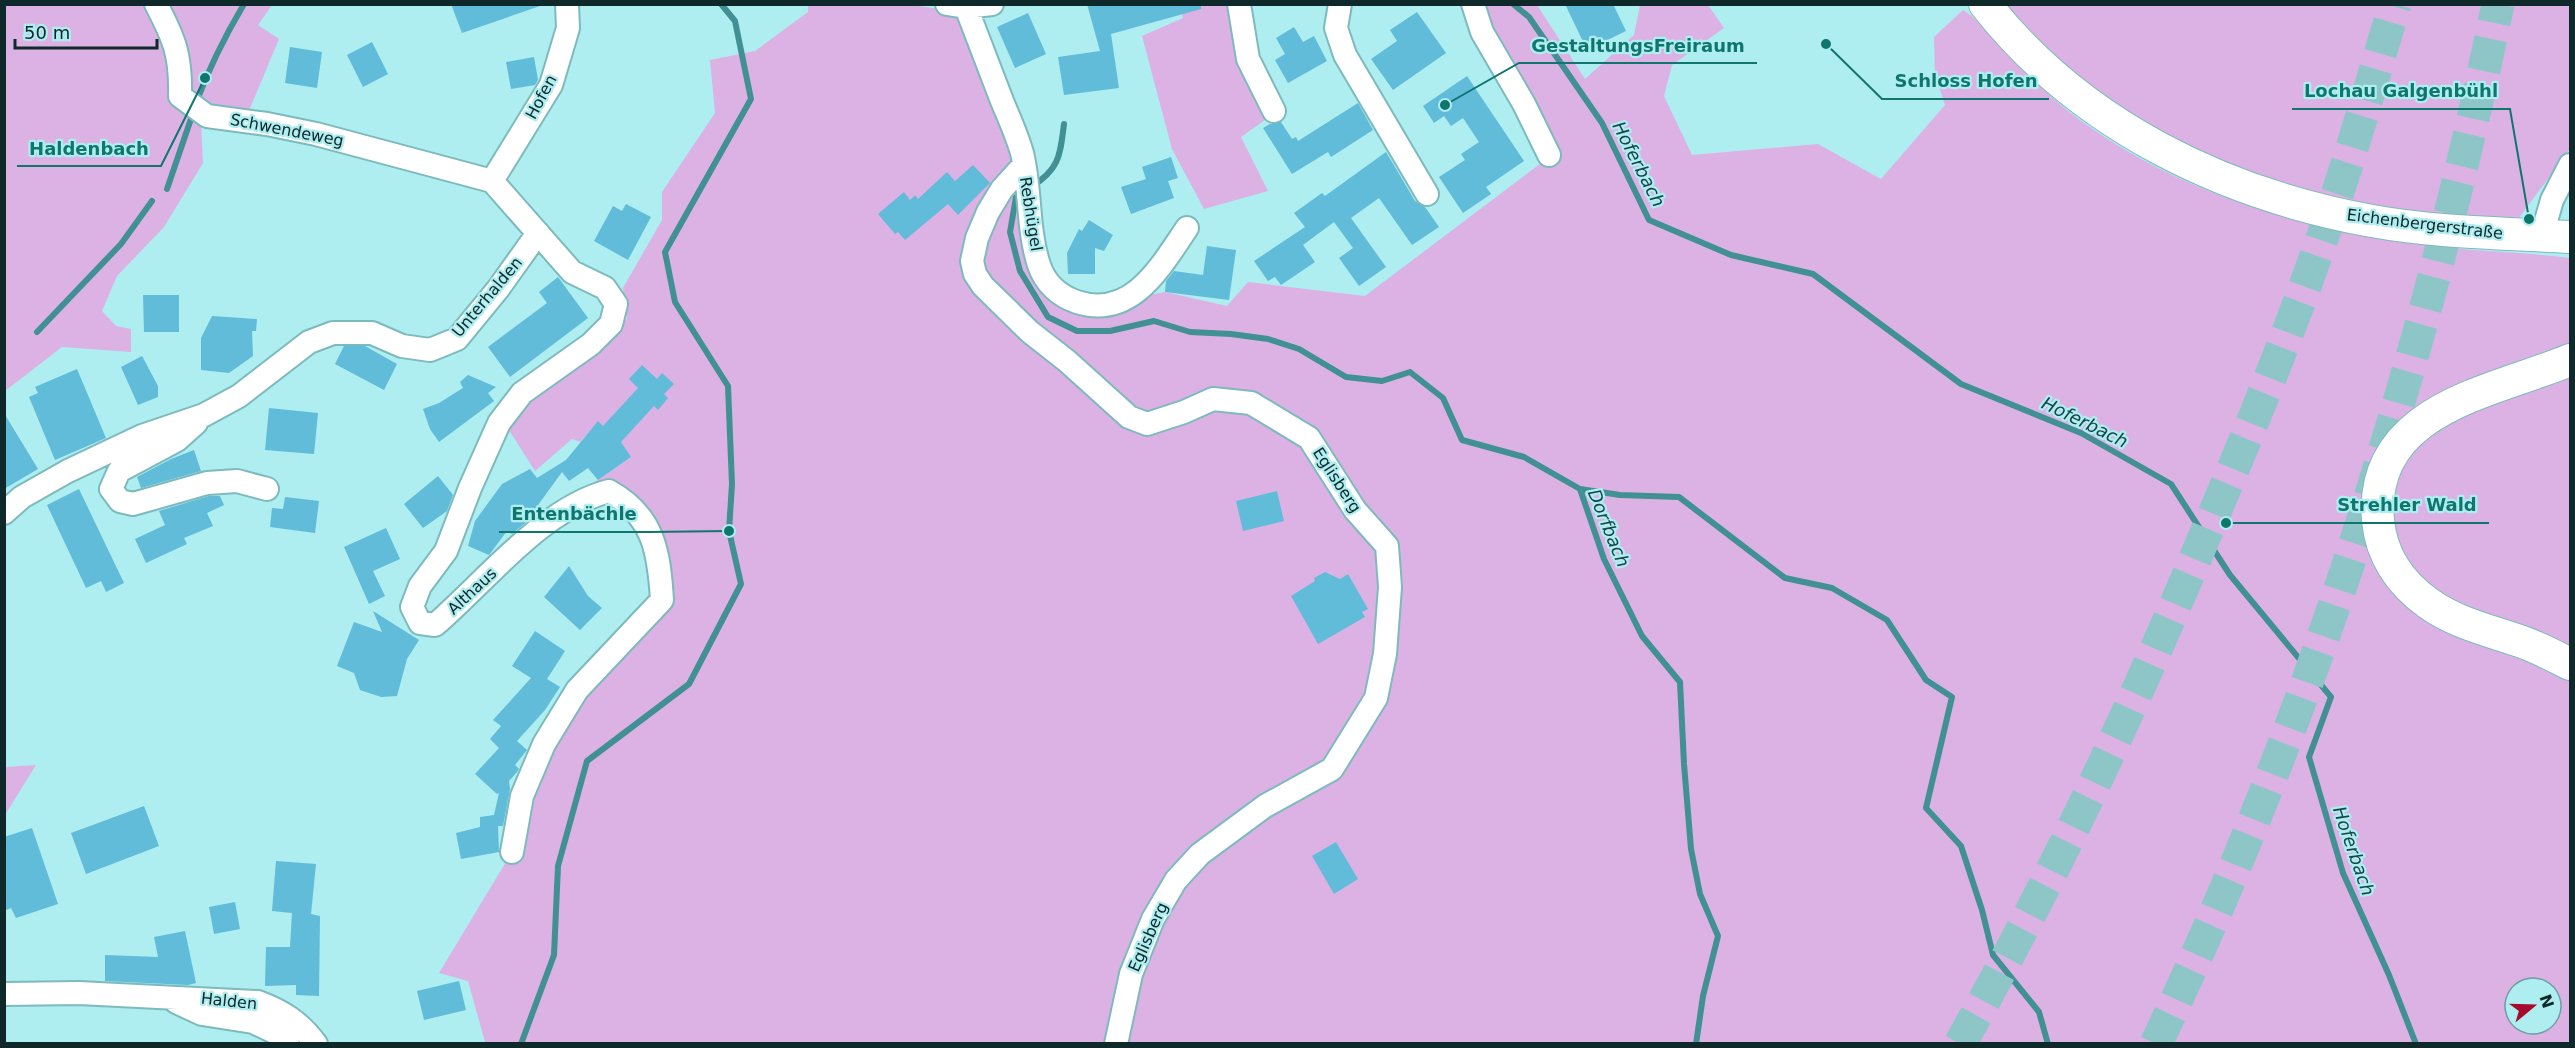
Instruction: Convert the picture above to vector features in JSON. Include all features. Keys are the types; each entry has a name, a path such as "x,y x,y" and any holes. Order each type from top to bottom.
{"street":[{"name":"Schwendeweg","path":"156,4 174,37 181,68 180,96 207,116 267,124 316,134 492,181"},
{"name":"Hofen","path":"492,181 551,85 568,28 567,4"},
{"path":"957,6 992,4"},
{"path":"1239,4 1248,59 1274,111"},
{"path":"1340,4 1336,28 1345,55 1427,194"},
{"path":"1473,4 1482,32 1524,104 1548,155"},
{"name":"Eichenbergerstraße","path":"1985,4 2016,40 2051,74 2090,106 2131,134 2189,165 2253,190 2313,208 2373,221 2475,234 2556,236"},
{"name":"Rebhügel","path":"957,6 1022,153 1033,239 1040,267 1049,284 1064,298 1087,305 1109,304 1125,300 1155,276 1187,228"},
{"path":"2556,236 2552,200 2571,165"},
{"name":"Althaus","path":"492,181 572,272 605,288 616,304 611,324 591,344 522,393 500,423 470,488 446,551 420,586 412,607 420,623 435,625 517,548 569,508 609,491 626,500 652,533 660,567 662,600 577,690 544,744 522,796 512,852"},
{"name":"Eglisberg","path":"1026,183 1002,189 977,238 972,261 975,274 983,286 1030,332 1067,361 1129,417 1147,424 1184,412 1213,399 1251,403 1309,438 1354,510 1387,546 1390,587 1385,654 1376,698 1332,769 1265,806 1219,839 1176,880 1153,919 1131,974 1116,1044"},
{"name":"Unterhalden","path":"4,513 22,497 68,471 142,436 204,415 239,396 309,342 333,333 372,333 402,346 430,350 457,339 498,289 538,233"},
{"path":"2571,360 2467,397 2440,409 2422,422 2404,439 2391,457 2381,482 2377,505 2379,533 2386,553 2396,573 2409,588 2430,604 2457,619 2526,643 2571,664"},
{"name":"Unterhalden","path":"204,415 177,440 119,471 111,489 120,501 133,504 207,483 237,481 267,489"},
{"name":"Halden","path":"4,994 164,996 258,1002 275,1008 294,1020 316,1044"},
{"name":"Halden","path":"164,996 202,1014 253,1022 285,1037 288,1044"}],"shaded area":[{"path":"1477,4 1537,5 1585,79 1634,35 1640,5 1708,5 1724,28 1672,65 1664,96 1692,155 1818,144 1881,179 1945,105 1935,75 1934,37 1963,10 1973,17 2030,77 2067,110 2107,139 2150,164 2195,185 2241,203 2337,230 2434,246 2570,258 2570,1043 485,1042 468,981 439,973 512,852 544,744 662,600 660,567 626,500 578,494 631,457 598,422 580,442 572,439 535,471 507,427 536,394 627,319 623,288 662,220 662,192 715,113 710,60 755,51 808,12 808,5 912,5 959,12 1023,166 1033,239 1063,298 1125,300 1165,292 1227,306 1248,282 1365,296 1553,154"},
{"path":"5,5 272,5 258,25 279,39 248,113 200,106 203,163 164,227 117,276 102,311 116,326 131,329 131,352 62,347 5,391"},
{"path":"1180,5 1237,5 1269,117 1241,137 1268,191 1204,209 1172,149 1142,36 1183,18"},
{"path":"2002,5 2570,5 2570,149 2516,222 2394,216 2209,165 2055,63"},
{"path":"36,765 5,815 5,767"}],"building":[{"path":"451,4 540,4 540,6 462,33"},
{"path":"1087,4 1201,4 1201,9 1111,34 1119,88 1064,95 1058,57 1100,51"},
{"path":"1565,4 1613,4 1626,31 1587,50"},
{"path":"1417,12 1446,53 1393,90 1371,59 1397,41 1390,30"},
{"path":"1028,13 1046,54 1015,68 997,27"},
{"path":"1294,27 1303,42 1314,36 1327,61 1288,83 1275,60 1285,54 1276,38"},
{"path":"372,42 388,74 363,87 347,55"},
{"path":"290,47 322,52 317,88 285,83"},
{"path":"534,57 538,80 535,85 511,89 506,62"},
{"path":"1467,76 1524,161 1486,187 1491,194 1463,213 1439,177 1465,160 1461,154 1479,142 1463,118 1451,126 1444,116 1434,123 1423,106"},
{"path":"1358,103 1373,130 1331,157 1328,152 1292,174 1263,128 1281,122 1292,139 1296,137 1298,141"},
{"path":"1386,152 1415,201 1425,207 1439,227 1412,245 1379,198 1351,218 1386,267 1359,286 1339,258 1353,248 1334,222 1303,245 1315,262 1281,285 1275,277 1268,281 1254,261 1305,227 1294,213 1322,193 1325,196"},
{"path":"1171,157 1178,178 1168,181 1174,198 1131,214 1121,187 1146,179 1142,167"},
{"path":"973,165 990,183 958,215 948,204 905,240 898,232 895,234 878,214 904,192 910,200 915,195 918,199 947,172 955,181"},
{"path":"626,204 651,217 628,260 594,241 613,206 622,211"},
{"path":"1089,220 1113,235 1104,251 1095,248 1095,274 1068,274 1067,253 1079,229 1082,231"},
{"path":"1207,246 1236,250 1229,300 1165,292 1166,281 1174,271 1203,275"},
{"path":"558,277 588,318 510,377 488,347 547,303 539,292"},
{"path":"143,295 179,295 179,332 144,332"},
{"path":"212,316 257,319 256,331 252,331 253,356 229,373 201,370 201,338"},
{"path":"344,346 365,346 397,364 384,390 335,364"},
{"path":"142,356 158,386 158,397 138,405 121,367"},
{"path":"642,365 657,379 662,373 674,384 664,394 668,398 658,410 654,406 621,442 631,457 598,480 588,468 569,481 562,472 525,523 512,534 507,531 489,555 468,546 475,521 502,484 530,469 537,478 566,460 598,421 603,426 638,388 629,379"},
{"path":"77,369 106,438 55,460 29,397 38,393 35,387"},
{"path":"468,375 496,387 488,393 494,401 439,442 430,429 423,409 439,403 463,388 460,382"},
{"path":"269,408 318,413 314,454 265,450"},
{"path":"4,413 38,469 4,489"},
{"path":"194,450 201,471 141,488 137,477"},
{"path":"438,476 453,495 447,511 423,528 404,504"},
{"path":"79,489 124,583 106,592 101,581 86,588 47,505"},
{"path":"1277,491 1284,521 1243,531 1236,501"},
{"path":"209,496 220,496 224,505 207,513 213,526 184,538 187,544 146,563 135,539 165,525 159,511"},
{"path":"285,497 319,501 315,533 270,527 272,508 283,509"},
{"path":"386,528 400,559 373,571 385,596 369,604 344,547"},
{"path":"569,566 588,596 602,608 580,630 544,597"},
{"path":"1325,572 1340,579 1348,574 1368,609 1362,612 1365,617 1318,644 1291,596"},
{"path":"373,611 419,640 407,659 397,696 381,697 360,690 354,673 337,666 354,622 382,632"},
{"path":"535,631 565,651 547,679 560,687 545,710 517,741 527,750 515,765 519,769 509,781 510,789 503,826 498,826 499,852 461,859 456,833 480,827 480,817 494,815 499,793 497,794 475,774 499,748 490,739 501,726 493,720 531,678 512,666"},
{"path":"144,806 159,846 86,874 71,833"},
{"path":"32,828 58,904 16,918 11,908 4,911 4,837"},
{"path":"1336,842 1358,879 1334,894 1312,856"},
{"path":"276,861 316,864 311,914 320,916 319,996 296,995 296,985 265,986 266,947 290,947 292,913 272,911"},
{"path":"235,902 240,929 214,934 209,907"},
{"path":"185,931 196,983 188,985 105,981 105,955 158,957 154,937"},
{"path":"459,981 466,1010 424,1020 417,991"}],"waterway":[{"path":"196,103 218,52 244,4"},
{"path":"521,1044 554,955 558,866 587,761 689,684 741,584 729,531 732,484 728,386 675,302 665,252 751,99 735,21 721,4"},
{"name":"Hoferbach","path":"1513,4 1529,17 1602,123 1649,220 1731,255 1813,274 1961,384 2081,433 2171,484 2230,575 2331,697 2309,757 2343,873 2389,975 2416,1044"},
{"path":"167,189 193,113"},
{"name":"Dorfbach","path":"1031,187 1048,174 1057,160 1064,124"},
{"name":"Dorfbach","path":"1023,193 1016,197 1010,232 1020,271 1048,317 1077,331 1110,331 1154,321 1190,332 1268,339 1299,349 1346,377 1382,381 1410,372 1443,398 1462,440 1524,457 1580,489 1604,559 1642,636 1680,682 1691,849 1700,894 1718,936 1703,996 1696,1044"},
{"path":"37,332 121,244 152,201"},
{"path":"1580,489 1620,495 1679,497 1785,578 1832,588 1887,620 1926,680 1952,697 1926,808 1961,846 1982,910 1993,955 2039,1012 2048,1044"}],"tunnel":[{"path":"1960,1044 2027,919 2121,728 2222,494 2270,378 2314,261 2346,167 2395,4"},
{"path":"2156,1044 2213,919 2265,792 2314,664 2358,534 2399,403 2435,271 2498,4"}],"place":[{"name":"Schloss Hofen","path":"1826,44"},
{"name":"Haldenbach","path":"205,78"},
{"name":"GestaltungsFreiraum","path":"1445,105"},
{"name":"Lochau Galgenbühl","path":"2529,219"},
{"name":"Strehler Wald","path":"2226,523"},
{"name":"Entenbächle","path":"729,531"}]}
